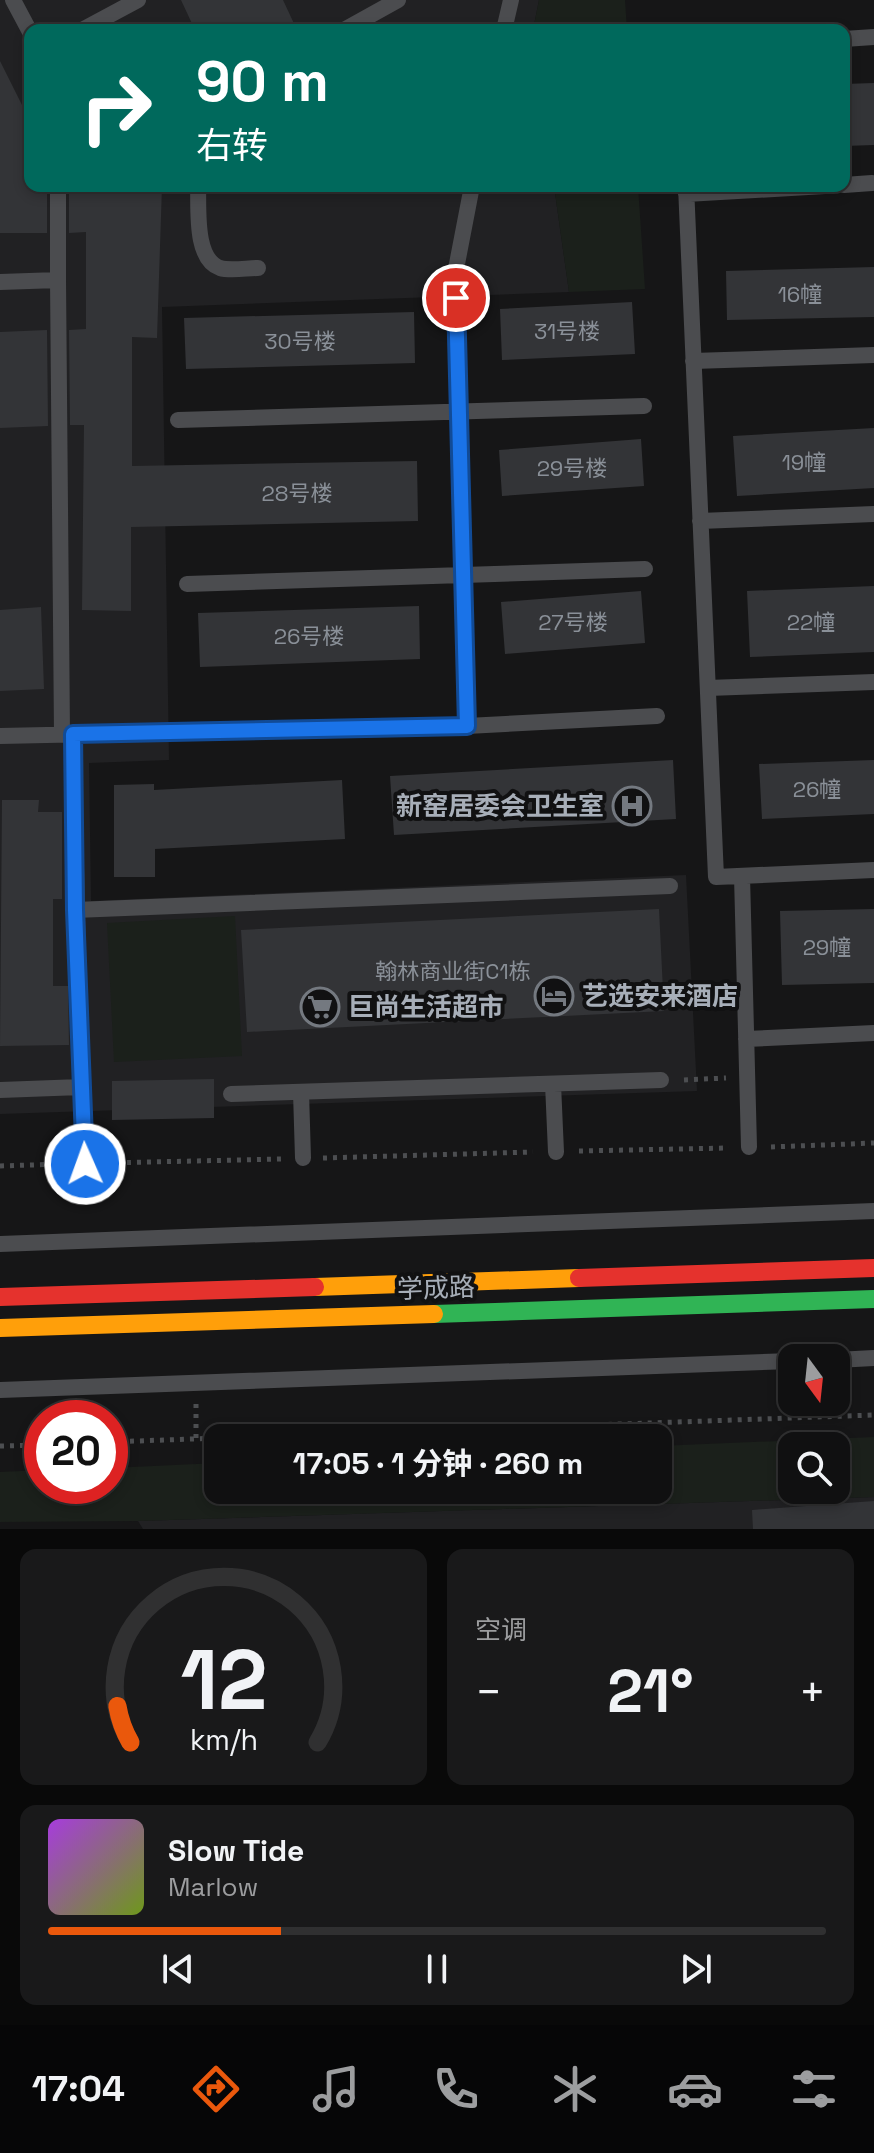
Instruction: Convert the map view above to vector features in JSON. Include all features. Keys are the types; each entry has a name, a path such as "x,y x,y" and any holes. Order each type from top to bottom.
{"main road":[{"name":"学成路","path":"0,1297 874,1268"},
{"name":"学成路","path":"0,1328 874,1299"}],"lane":[{"path":"13,0 26,24"},
{"path":"93,24 138,0"},
{"path":"355,24 398,0"},
{"path":"505,24 511,0"},
{"path":"850,39 874,37"},
{"path":"850,185 872,183"},
{"path":"58,192 67,734 85,1164"},
{"path":"198,192 200,245 213,263 220,268 258,268"},
{"path":"467,726 456,269 471,192"},
{"path":"686,192 716,877 874,870"},
{"path":"0,282 58,280"},
{"path":"693,361 874,355"},
{"path":"178,420 644,406"},
{"path":"700,521 874,514"},
{"path":"187,584 645,569"},
{"path":"708,688 874,682"},
{"path":"0,736 467,726 657,716"},
{"path":"742,876 749,1147"},
{"path":"75,910 670,886"},
{"path":"746,1039 874,1033"},
{"path":"231,1094 661,1080"},
{"path":"553,1084 556,1152"},
{"path":"0,1090 81,1087"},
{"path":"301,1092 303,1158"},
{"path":"0,1244 874,1211"},
{"path":"850,1359 874,1358"},
{"path":"0,1390 778,1362"}],"path":[{"path":"661,1080 747,1078"},
{"path":"0,1166 874,1143"},
{"path":"196,1383 196,1439"},
{"path":"621,1424 874,1415"},
{"path":"128,1441 204,1439"},
{"path":"0,1446 24,1445"}],"shaded area":[{"path":"0,0 539,0 534,24 24,24 24,192 555,192 569,292 162,307 169,760 89,763 91,901 686,875 697,1091 0,1114"},
{"path":"539,0 625,0 627,24 534,24"},
{"path":"555,192 638,192 645,289 569,292"},
{"path":"235,916 242,1056 114,1062 107,923"},
{"path":"874,1437 874,1497 850,1498 850,1438"},
{"path":"778,1441 778,1500 672,1504 672,1445"},
{"path":"204,1464 204,1504 659,1504 138,1521 0,1522 0,1472 24,1471 24,1504 128,1504 128,1467"},
{"path":"874,1497 874,1529 143,1529 138,1521 778,1500 778,1504 850,1504 850,1498"}],"building":[{"path":"181,0 283,0 294,24 192,24"},
{"path":"0,61 24,109 24,192 47,192 47,233 0,233"},
{"path":"874,83 874,145 850,146 850,84"},
{"path":"69,192 162,192 157,338 132,337 132,466 417,461 418,521 131,527 131,611 82,610 84,425 70,425 69,330 86,329 86,232 69,233"},
{"path":"874,267 874,317 727,320 726,271"},
{"path":"632,302 635,354 502,360 500,309"},
{"path":"414,312 415,363 186,369 184,318"},
{"path":"47,330 48,426 0,428 0,332"},
{"path":"874,428 874,488 737,496 733,436"},
{"path":"641,439 644,486 502,496 499,450"},
{"path":"874,586 874,652 750,657 747,591"},
{"path":"641,591 645,643 505,654 501,602"},
{"path":"419,606 420,659 200,667 198,613"},
{"path":"41,607 44,689 0,691 0,610"},
{"path":"673,760 676,819 394,835 390,776"},
{"path":"874,760 874,814 762,819 759,764"},
{"path":"342,780 345,839 155,849 155,877 114,877 114,785 154,784 154,790"},
{"path":"2,800 39,800 38,812 62,812 62,899 53,899 53,986 68,986 69,1045 0,1046"},
{"path":"659,909 664,1011 247,1032 241,930"},
{"path":"874,909 874,983 782,985 780,911"},
{"path":"214,1079 214,1118 112,1120 112,1081"},
{"path":"874,1501 874,1529 753,1529 752,1510"}],"traffic: fast":[{"path":"434,1314 874,1299"}],"traffic: slow":[{"path":"315,1287 579,1278"},
{"path":"0,1328 434,1314"}],"traffic: jam":[{"path":"579,1278 874,1268"},
{"path":"0,1297 315,1287"}],"place":[{"name":"新窑居委会卫生室","path":"632,806"},
{"name":"艺选安来酒店","path":"554,996"},
{"name":"巨尚生活超市","path":"320,1007"}],"route":[{"path":"85,1164 75,910 73,734 467,726 456,298"}]}
